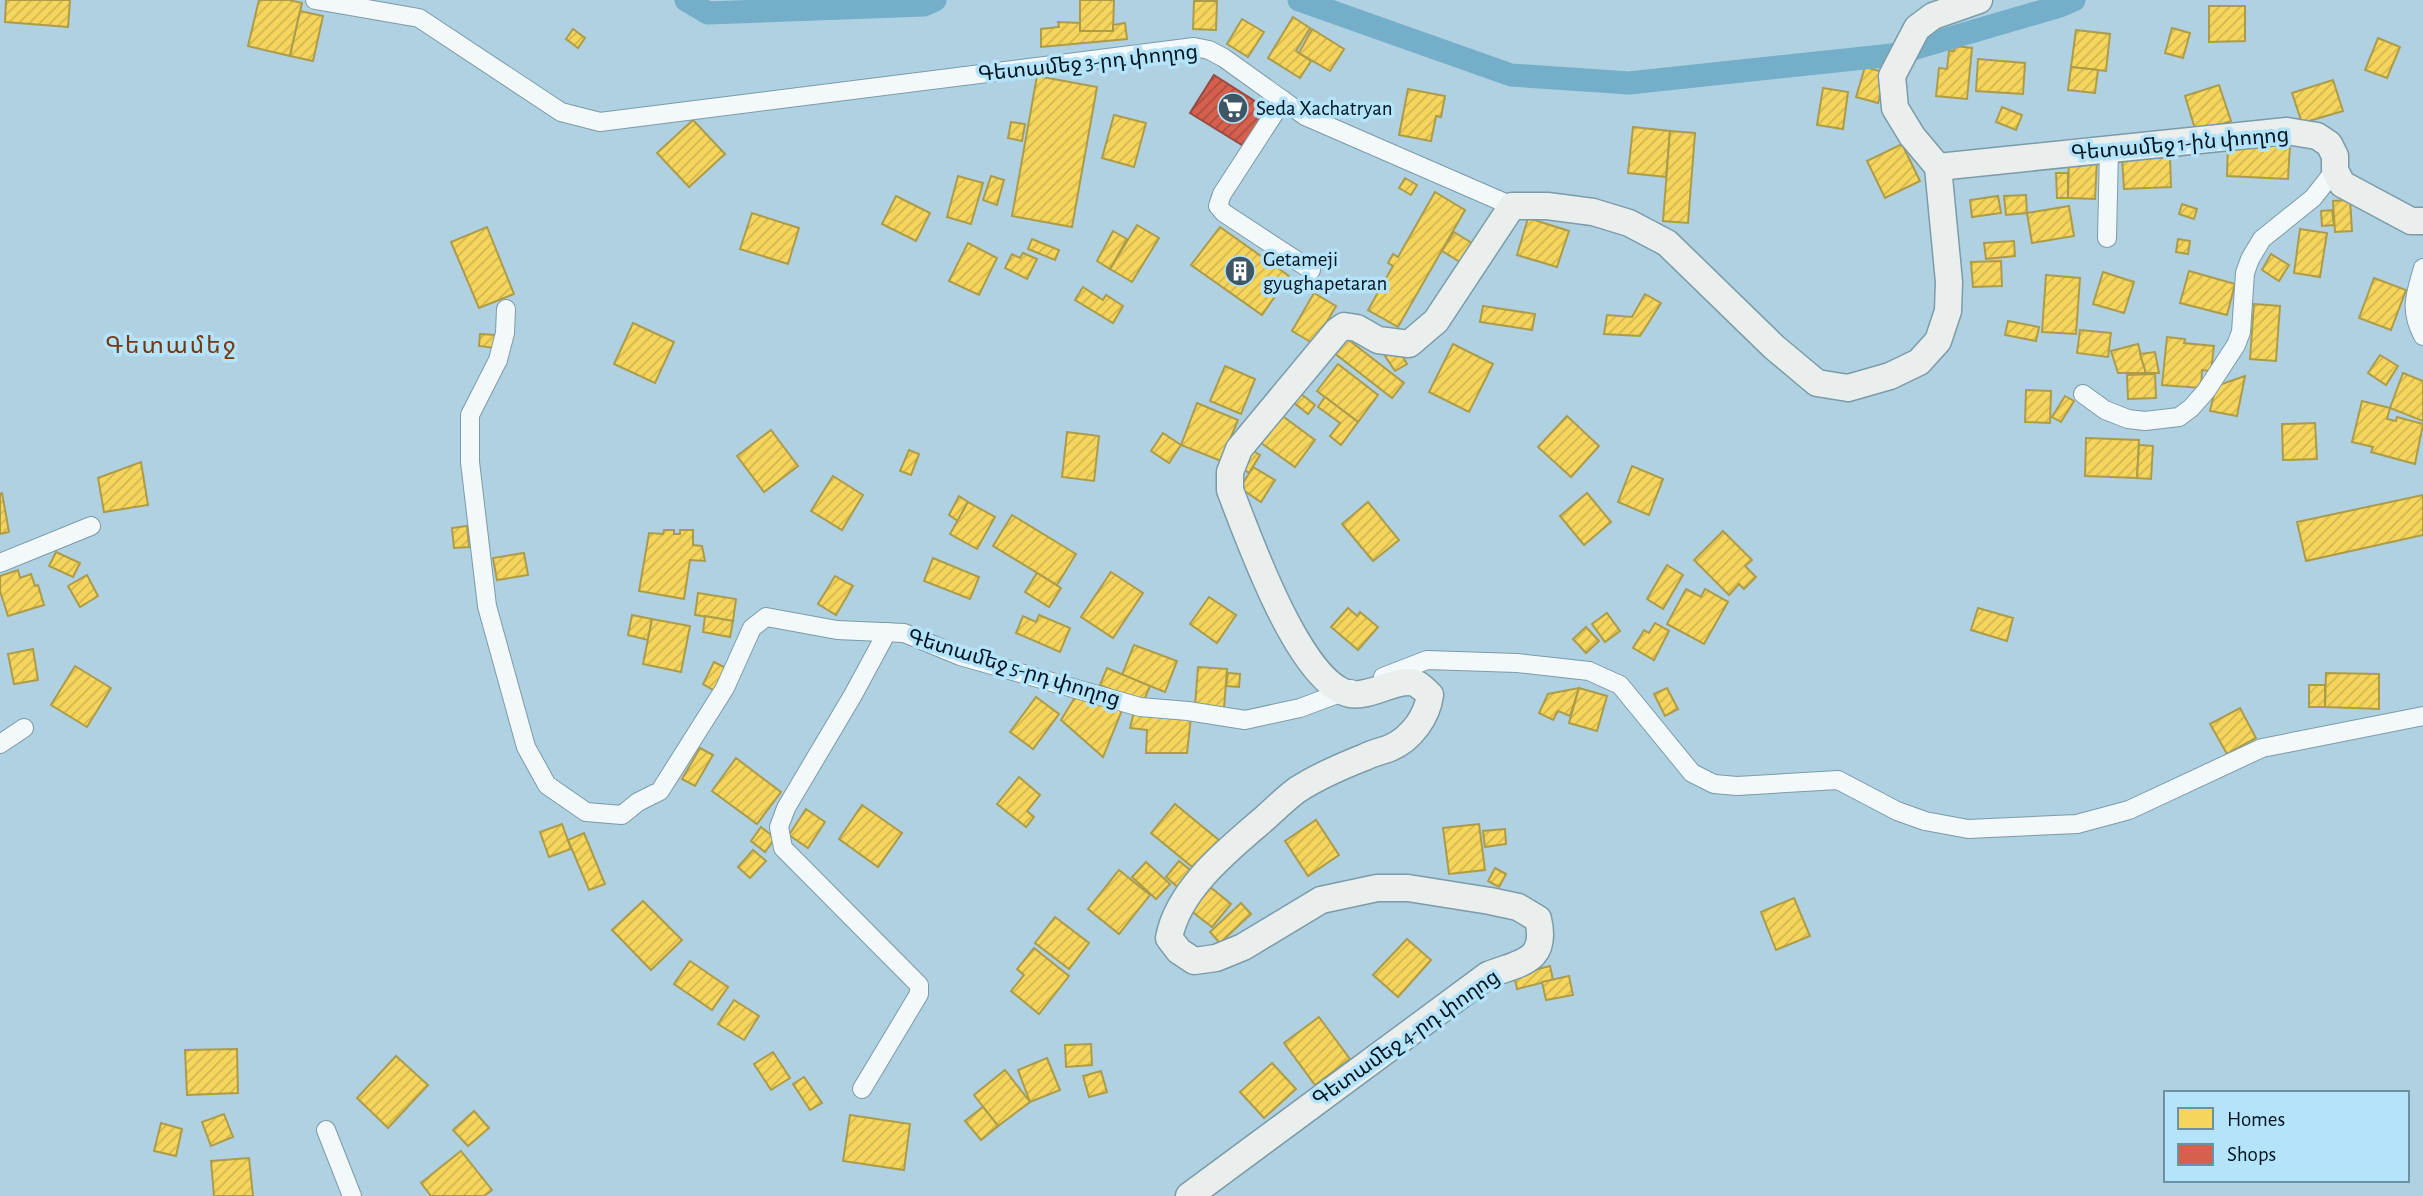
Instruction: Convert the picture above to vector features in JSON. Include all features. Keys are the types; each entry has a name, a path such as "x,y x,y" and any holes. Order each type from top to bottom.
{"street":[{"name":"Գետամեջ 3-րդ փողոց","path":"315,0 419,18 561,112 600,122 1194,47 1209,50 1305,116 1512,206 1547,206 1593,212 1629,223 1667,243 1774,347 1816,383 1847,388 1890,376 1919,362 1937,341 1948,311 1949,282 1938,167"},
{"path":"1938,167 1912,135 1895,108 1892,76 1917,28 1933,16 1979,0"},
{"path":"1283,100 1222,194 1218,206 1224,213 1311,270"},
{"name":"Գետամեջ 1-ին փողոց","path":"1938,167 2287,131 2317,136 2329,144 2334,156 2334,170 2342,184 2411,221 2423,221"},
{"path":"2107,237 2109,150"},
{"path":"2083,394 2105,410 2128,419 2145,421 2179,417 2191,408 2213,382 2236,345 2241,332 2245,273 2262,239 2314,198 2334,170"},
{"path":"1343,692 1327,680 1307,654 1272,598 1230,490 1230,472 1239,449 1337,331 1344,326 1357,328 1378,341 1409,344 1436,321 1512,206"},
{"path":"2423,268 2413,301 2415,320 2423,336"},
{"name":"Գետամեջ 5-րդ փողոց","path":"506,309 505,333 498,360 470,415 470,462 487,606 526,747 547,785 586,812 622,815 638,802 660,791 724,688 752,628 766,617 837,630 904,633 960,656 1140,707 1245,720 1300,708 1427,660 1517,663 1589,671 1620,685 1692,773 1714,784 1737,786 1838,780 1897,811 1925,821 1968,829 2077,824 2129,810 2262,748 2423,716"},
{"path":"0,563 91,526"},
{"path":"862,1089 919,995 919,985 783,848 779,827 799,784 853,695 887,632"},
{"name":"Գետամեջ 4-րդ փողոց","path":"1189,1196 1488,975 1530,958 1540,949 1542,935 1538,919 1518,907 1408,888 1377,888 1321,900 1243,947 1216,958 1194,961 1179,951 1170,938 1172,924 1187,897 1207,872 1297,790 1365,757 1393,747 1413,731 1428,709 1430,695 1416,683 1404,681 1360,696 1343,692"},
{"path":"0,744 24,728"},
{"path":"326,1130 352,1196"}],"building: Homes":[{"path":"6,0 70,0 68,27 5,22"},
{"path":"259,0 302,3 290,56 248,46"},
{"path":"1080,0 1114,0 1113,31 1080,31"},
{"path":"1194,1 1217,1 1216,30 1193,29"},
{"path":"2209,6 2245,6 2245,41 2209,42"},
{"path":"300,11 323,16 313,61 290,56"},
{"path":"1293,17 1310,28 1296,51 1311,61 1300,78 1268,58"},
{"path":"1242,19 1264,32 1248,57 1227,44"},
{"path":"1058,22 1080,23 1080,31 1113,31 1113,25 1125,23 1127,39 1041,47 1041,29 1059,27"},
{"path":"2172,28 2190,33 2183,58 2165,53"},
{"path":"573,29 585,38 578,48 566,39"},
{"path":"1312,29 1344,49 1330,71 1299,53"},
{"path":"2076,30 2110,34 2106,71 2071,67"},
{"path":"2378,38 2400,47 2387,78 2365,70"},
{"path":"1955,46 1972,48 1967,99 1936,96 1939,68 1947,69 1949,51 1954,51"},
{"path":"1978,59 2025,63 2023,94 1976,91"},
{"path":"1865,67 1886,73 1878,103 1856,97"},
{"path":"2071,67 2098,70 2095,93 2068,90"},
{"path":"1037,76 1097,87 1072,227 1012,216"},
{"path":"2333,80 2343,111 2302,123 2292,93"},
{"path":"2219,85 2231,121 2196,132 2185,96"},
{"path":"1823,88 1848,92 1843,129 1817,125"},
{"path":"1408,89 1445,96 1441,117 1436,116 1431,141 1399,135"},
{"path":"2002,107 2022,115 2016,130 1996,122"},
{"path":"1114,115 1146,123 1134,167 1102,158"},
{"path":"693,120 725,154 689,187 657,153"},
{"path":"1011,122 1025,124 1022,141 1008,138"},
{"path":"1633,127 1670,131 1666,177 1628,173"},
{"path":"1670,131 1695,133 1688,223 1663,221"},
{"path":"2228,142 2290,145 2288,179 2227,176"},
{"path":"1902,144 1920,181 1885,198 1867,161"},
{"path":"2170,157 2171,187 2124,189 2122,158"},
{"path":"2069,158 2097,159 2095,199 2068,198"},
{"path":"2056,173 2068,173 2068,198 2057,198"},
{"path":"958,176 983,183 971,224 947,217"},
{"path":"991,176 1004,180 997,205 983,200"},
{"path":"1405,178 1417,185 1411,195 1399,188"},
{"path":"1435,192 1465,210 1398,327 1368,310 1393,266 1388,263 1393,254 1398,257"},
{"path":"2026,195 2027,213 2006,215 2004,196"},
{"path":"896,196 930,213 916,241 882,224"},
{"path":"1998,196 2001,213 1972,217 1970,200"},
{"path":"2350,200 2352,231 2335,232 2333,201"},
{"path":"2182,204 2197,209 2194,219 2179,214"},
{"path":"2069,206 2074,236 2032,243 2027,213"},
{"path":"2332,210 2334,225 2322,226 2321,211"},
{"path":"752,213 799,228 788,264 740,249"},
{"path":"1528,218 1569,231 1557,267 1517,255"},
{"path":"1137,225 1159,238 1132,282 1110,269"},
{"path":"487,227 514,294 479,308 451,242"},
{"name":"Getameji gyughapetaran","path":"1220,227 1289,276 1262,315 1191,265"},
{"path":"2300,229 2327,233 2320,277 2294,273"},
{"path":"1113,231 1127,239 1110,269 1097,261"},
{"path":"1454,232 1472,243 1460,262 1442,251"},
{"path":"1032,239 1059,250 1055,260 1028,249"},
{"path":"2178,239 2190,241 2188,254 2176,252"},
{"path":"2014,241 2015,256 1986,259 1984,243"},
{"path":"968,243 997,258 979,295 949,281"},
{"path":"1023,253 1037,259 1027,279 1005,268 1012,254 1020,258"},
{"path":"2271,254 2289,265 2279,281 2262,270"},
{"path":"2001,261 2002,286 1973,287 1971,262"},
{"path":"2189,271 2235,284 2227,315 2180,303"},
{"path":"2103,272 2134,282 2124,313 2093,304"},
{"path":"2046,275 2080,278 2076,334 2042,332"},
{"path":"2374,278 2406,290 2391,330 2359,318"},
{"path":"1083,287 1103,300 1106,295 1123,306 1113,323 1075,300"},
{"path":"1314,293 1336,306 1314,344 1292,331"},
{"path":"1645,294 1661,303 1640,336 1604,334 1607,315 1632,317"},
{"path":"2254,304 2280,306 2276,361 2250,359"},
{"path":"1483,306 1535,314 1532,330 1480,322"},
{"path":"2008,321 2039,327 2036,341 2005,335"},
{"path":"633,323 674,342 655,383 614,364"},
{"path":"2080,330 2111,333 2108,357 2077,353"},
{"path":"480,334 496,335 495,348 479,346"},
{"path":"1345,337 1404,383 1392,398 1333,352"},
{"path":"2167,337 2185,339 2184,343 2214,346 2211,371 2202,370 2201,388 2162,385"},
{"path":"1453,344 1493,364 1469,412 1429,392"},
{"path":"2138,344 2146,373 2118,373 2111,351"},
{"path":"1398,348 1407,364 1395,371 1385,356"},
{"path":"2155,352 2159,373 2146,373 2140,354"},
{"path":"2380,355 2398,366 2386,385 2368,373"},
{"path":"1338,364 1378,395 1358,422 1317,391"},
{"path":"1225,366 1255,379 1241,414 1210,401"},
{"path":"2403,373 2423,381 2423,421 2390,408"},
{"path":"2155,374 2156,398 2128,399 2127,375"},
{"path":"2245,376 2237,416 2210,411 2216,386"},
{"path":"1295,389 1315,405 1308,414 1288,398"},
{"path":"2026,390 2051,391 2050,423 2025,422"},
{"path":"2065,396 2074,401 2061,422 2052,417"},
{"path":"1325,397 1358,422 1341,445 1330,436 1340,423 1318,407"},
{"path":"2362,401 2390,408 2387,419 2396,421 2397,417 2423,424 2415,464 2371,452 2373,447 2352,442"},
{"path":"1197,403 1238,420 1221,461 1181,445"},
{"path":"1277,412 1315,440 1295,467 1257,440"},
{"path":"1567,416 1599,446 1571,477 1538,447"},
{"path":"2315,423 2317,459 2283,460 2282,424"},
{"path":"771,430 798,466 764,492 737,456"},
{"path":"1067,432 1099,436 1094,481 1062,477"},
{"path":"1163,433 1181,445 1169,463 1151,451"},
{"path":"2086,438 2139,440 2137,478 2085,476"},
{"path":"2139,445 2153,446 2151,479 2137,478"},
{"path":"1250,449 1260,455 1249,473 1239,466"},
{"path":"909,450 919,454 911,475 900,471"},
{"path":"141,462 148,505 104,512 98,478"},
{"path":"1632,466 1663,479 1649,515 1618,502"},
{"path":"1253,467 1275,480 1261,502 1240,488"},
{"path":"833,476 863,495 842,530 811,511"},
{"path":"2,493 9,532 0,534 0,494"},
{"path":"1587,493 1611,522 1584,545 1560,516"},
{"path":"2423,495 2423,535 2306,561 2297,522"},
{"path":"959,496 968,502 958,521 949,515"},
{"path":"968,502 995,517 977,549 950,534"},
{"path":"1368,502 1399,540 1373,561 1342,524"},
{"path":"1012,515 1076,554 1057,585 993,546"},
{"path":"467,526 469,547 454,548 452,528"},
{"path":"664,530 674,530 674,534 680,534 680,530 693,530 693,545 702,546 705,561 690,560 684,599 639,591 649,533 663,534"},
{"path":"1723,531 1752,560 1745,566 1756,577 1744,589 1739,584 1729,595 1694,560"},
{"path":"56,552 80,563 73,577 49,566"},
{"path":"524,553 528,575 497,580 493,558"},
{"path":"933,558 979,577 970,599 924,581"},
{"path":"1667,565 1683,575 1663,609 1647,599"},
{"path":"18,570 20,578 31,574 35,586 38,585 44,605 8,616 0,591 0,576"},
{"path":"1111,572 1143,593 1113,638 1081,617"},
{"path":"1037,573 1061,588 1049,607 1025,592"},
{"path":"87,575 98,596 80,607 68,586"},
{"path":"835,576 853,586 836,615 818,604"},
{"path":"1686,589 1701,597 1705,589 1728,602 1704,644 1667,624"},
{"path":"698,593 736,599 733,621 695,615"},
{"path":"1209,597 1236,615 1217,643 1190,624"},
{"path":"1348,608 1357,616 1360,612 1378,627 1358,650 1331,627"},
{"path":"1978,608 2013,618 2007,641 1971,630"},
{"path":"1607,613 1620,631 1605,642 1592,624"},
{"path":"632,615 652,619 648,640 628,635"},
{"path":"1039,615 1070,628 1060,652 1016,633 1023,616 1036,622"},
{"path":"705,616 733,621 730,637 703,632"},
{"path":"652,619 690,626 681,672 643,664"},
{"path":"1655,623 1669,631 1654,660 1633,648 1644,630 1649,633"},
{"path":"1586,627 1599,641 1586,653 1573,639"},
{"path":"1134,645 1177,661 1165,692 1122,675"},
{"path":"33,649 38,680 14,684 8,654"},
{"path":"714,662 726,668 715,691 703,684"},
{"path":"75,666 111,688 87,727 51,705"},
{"path":"1198,667 1227,669 1224,708 1195,706"},
{"path":"1107,668 1150,686 1143,703 1100,685"},
{"path":"1228,673 1240,674 1239,687 1226,686"},
{"path":"2326,673 2379,674 2379,709 2325,707"},
{"path":"2309,685 2325,685 2325,707 2309,707"},
{"path":"1579,688 1570,716 1558,711 1553,720 1539,713 1548,694"},
{"path":"1579,688 1607,696 1597,731 1569,723"},
{"path":"1667,688 1678,709 1665,716 1654,694"},
{"path":"1077,694 1122,710 1103,757 1061,720"},
{"path":"1036,697 1059,714 1033,749 1010,732"},
{"path":"2240,708 2256,738 2227,754 2210,724"},
{"path":"1134,712 1191,716 1187,753 1146,753 1147,730 1130,728"},
{"path":"700,748 713,755 695,786 682,779"},
{"path":"736,758 781,792 757,824 712,791"},
{"path":"1019,777 1040,795 1027,811 1034,817 1026,827 997,804"},
{"path":"1175,804 1220,841 1196,870 1151,833"},
{"path":"862,805 902,833 878,867 839,839"},
{"path":"806,809 825,822 808,848 789,835"},
{"path":"1316,820 1339,855 1308,876 1285,841"},
{"path":"562,824 571,849 549,857 540,832"},
{"path":"1479,824 1485,870 1449,874 1443,828"},
{"path":"761,827 775,838 765,852 751,841"},
{"path":"1505,829 1506,844 1485,847 1483,831"},
{"path":"584,833 605,884 589,890 568,840"},
{"path":"753,850 766,861 750,878 738,867"},
{"path":"1179,861 1194,873 1181,890 1166,877"},
{"path":"1146,862 1170,884 1156,899 1132,877"},
{"path":"1495,868 1506,874 1499,887 1488,881"},
{"path":"1119,870 1150,895 1119,934 1088,909"},
{"path":"1209,886 1231,904 1212,927 1190,910"},
{"path":"1794,898 1810,936 1776,950 1761,912"},
{"path":"643,901 682,940 651,970 612,930"},
{"path":"1241,903 1251,914 1220,943 1210,932"},
{"path":"1055,917 1089,943 1069,969 1035,943"},
{"path":"1407,939 1431,960 1398,997 1373,975"},
{"path":"1034,948 1069,976 1039,1014 1011,991 1024,975 1017,969"},
{"path":"690,961 728,987 712,1010 674,984"},
{"path":"1550,966 1553,980 1517,989 1514,975"},
{"path":"1569,976 1573,995 1546,1000 1542,982"},
{"path":"734,1000 759,1016 744,1040 718,1024"},
{"path":"1319,1017 1350,1059 1315,1085 1284,1043"},
{"path":"1091,1044 1092,1065 1066,1067 1065,1045"},
{"path":"237,1049 238,1093 187,1095 185,1050"},
{"path":"773,1052 790,1078 771,1090 754,1064"},
{"path":"396,1056 428,1085 388,1128 357,1098"},
{"path":"1047,1058 1060,1090 1030,1102 1018,1070"},
{"path":"1272,1063 1296,1089 1264,1118 1240,1092"},
{"path":"1005,1070 1030,1102 998,1126 974,1095"},
{"path":"1101,1071 1107,1092 1089,1097 1083,1076"},
{"path":"804,1077 822,1103 810,1110 793,1084"},
{"path":"983,1107 998,1126 981,1140 965,1121"},
{"path":"474,1111 489,1128 468,1146 453,1130"},
{"path":"224,1114 233,1137 211,1146 202,1122"},
{"path":"850,1115 910,1124 904,1170 843,1161"},
{"path":"161,1123 182,1129 176,1156 154,1151"},
{"path":"461,1151 492,1190 484,1196 431,1196 421,1183"},
{"path":"249,1158 253,1196 214,1196 211,1161"}],"building: Shops":[{"path":"1214,75 1269,110 1245,147 1190,113"}],"waterway":[{"path":"686,0 708,13 924,5 935,0"},
{"path":"1299,0 1511,75 1629,83 1892,55 2074,0"}],"place":[{"name":"Seda Xachatryan","path":"1233,108"},
{"name":"Getameji gyughapetaran","path":"1240,271"}],"district":[{"name":"Գետամեջ","path":"171,346"}]}
